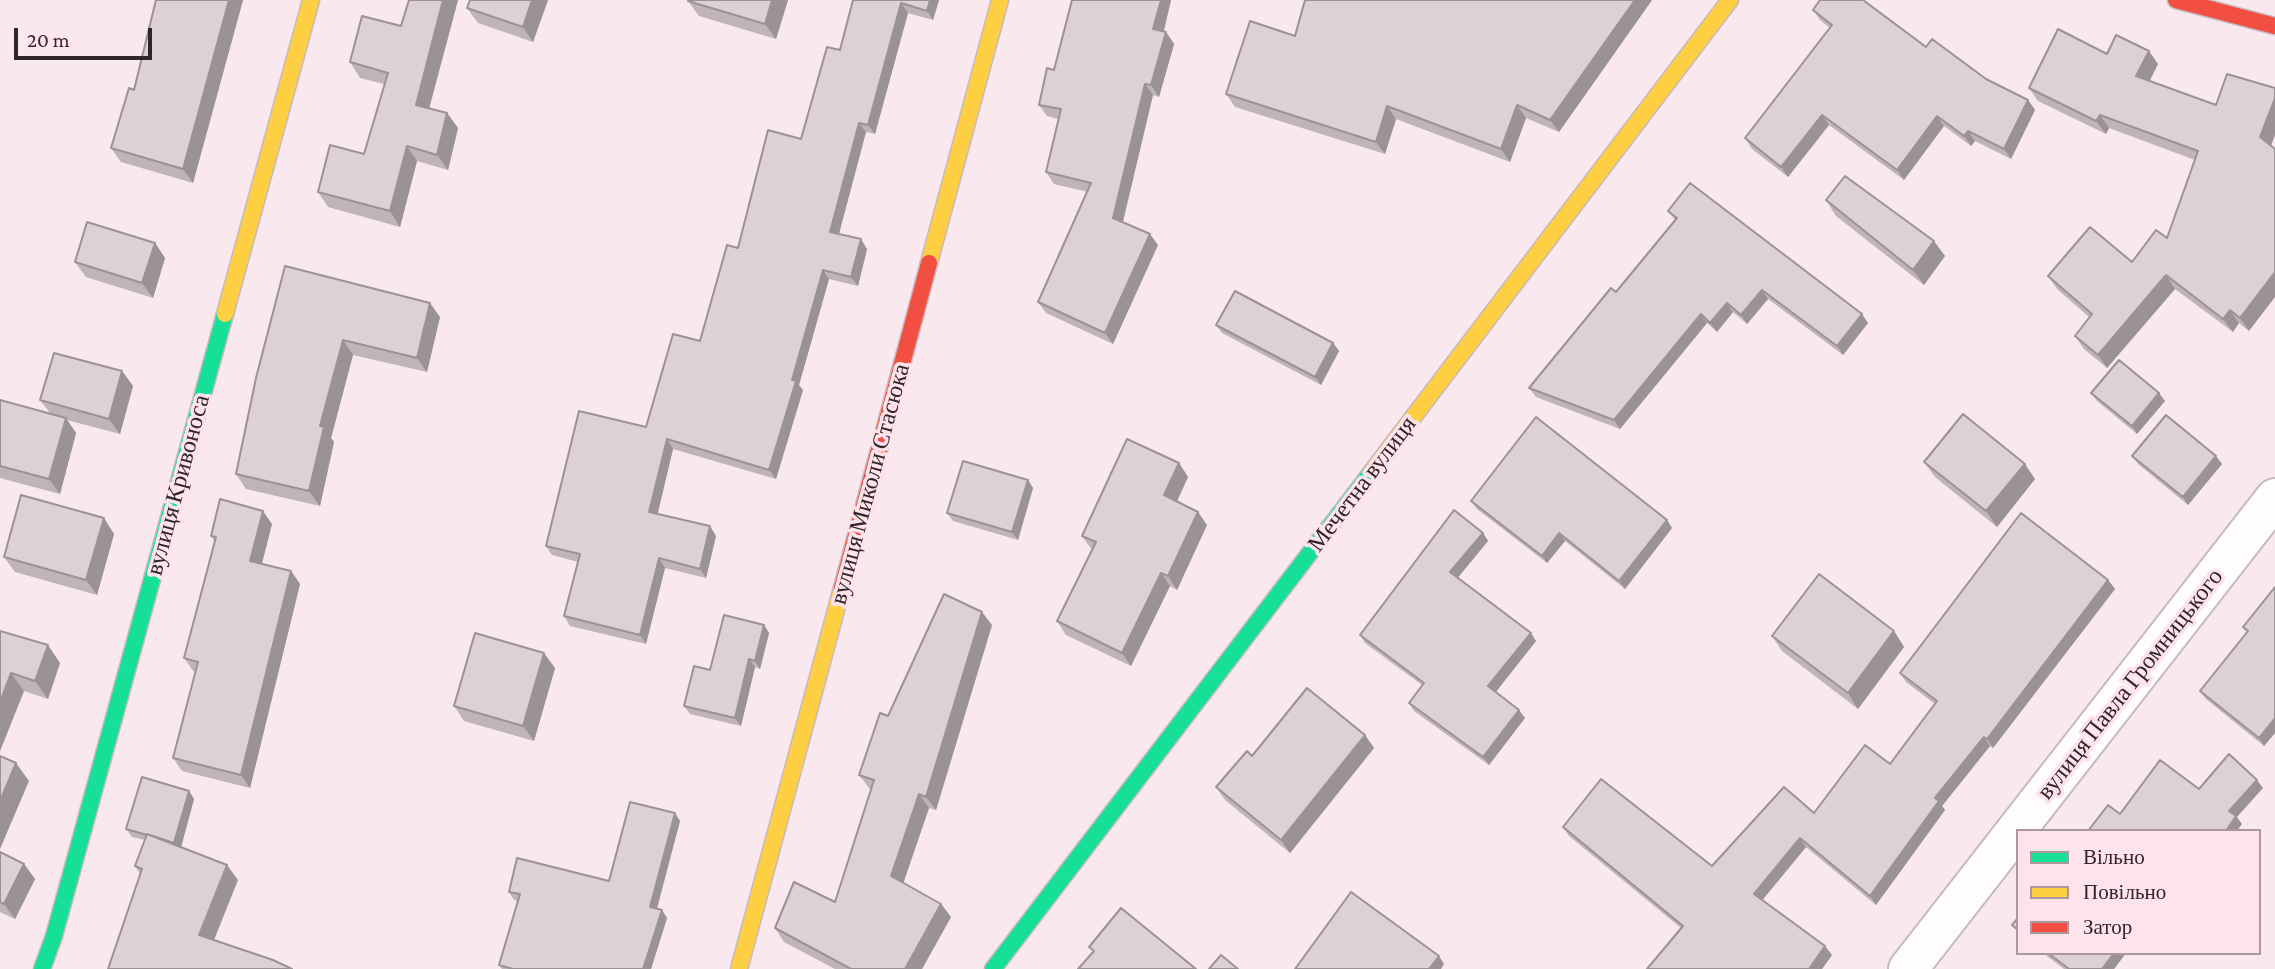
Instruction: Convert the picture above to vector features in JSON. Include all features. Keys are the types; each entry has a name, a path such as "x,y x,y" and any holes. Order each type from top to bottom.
{"street":[{"name":"вулиця Кривоноса","path":"42,969 54,936 311,0"},
{"name":"вулиця Миколи Стасюка","path":"739,969 1000,0"},
{"name":"Мечетна вулиця","path":"993,969 1730,0"},
{"path":"2176,0 2275,26"},
{"name":"вулиця Павла Громницького","path":"2017,829 2275,498"},
{"name":"вулиця Павла Громницького","path":"1908,969 2016,830"}],"building":[{"path":"156,0 229,0 183,169 111,148 129,88 134,90"},
{"path":"409,0 443,0 416,105 447,113 437,155 407,146 390,211 318,192 330,145 364,154 388,73 350,62 362,16 401,26"},
{"path":"470,0 532,0 523,27 467,8"},
{"path":"689,0 772,0 765,24"},
{"path":"853,0 930,0 927,11 901,3 868,125 859,123 830,232 861,239 851,277 823,270 792,380 796,381 769,470 667,439 649,512 710,526 700,569 659,558 640,635 564,616 580,554 546,546 579,411 646,427 673,334 700,341 727,245 738,248 768,130 801,139 827,47 840,50"},
{"path":"1072,0 1161,0 1153,29 1166,32 1151,85 1145,84 1113,218 1150,234 1105,333 1038,302 1091,183 1046,172 1061,109 1039,105 1047,68 1054,70"},
{"path":"1305,0 1635,0 1550,120 1517,105 1501,149 1387,106 1376,142 1226,94 1250,21 1295,36"},
{"path":"1820,0 1863,0 1926,47 1932,39 1986,79 2028,100 2004,149 1968,131 1964,136 1937,116 1897,170 1822,115 1781,167 1745,138 1832,25 1813,10"},
{"path":"2058,29 2107,54 2116,35 2149,51 2136,76 2216,105 2227,74 2275,88 2275,98 2260,137 2275,149 2275,272 2240,318 2230,310 2223,319 2166,275 2098,355 2075,336 2092,314 2048,276 2090,227 2132,262 2156,230 2167,238 2198,151 2100,115 2096,121 2029,88"},
{"path":"1845,176 1934,241 1913,270 1826,200"},
{"path":"1690,183 1862,314 1837,346 1762,290 1741,315 1727,303 1710,323 1701,314 1614,420 1529,388 1611,288 1616,292 1677,218 1668,211"},
{"path":"87,222 155,243 142,283 75,262"},
{"path":"285,266 430,303 417,358 343,340 320,426 324,427 309,491 236,474 256,378"},
{"path":"1235,291 1333,343 1315,377 1216,325"},
{"path":"54,353 122,371 109,419 40,400"},
{"path":"2119,360 2159,393 2132,426 2091,393"},
{"path":"0,400 66,418 49,479 0,466"},
{"path":"1963,414 2025,464 1986,511 1924,462"},
{"path":"2166,415 2216,456 2183,497 2132,456"},
{"path":"1536,417 1667,520 1619,581 1559,533 1542,556 1471,501"},
{"path":"1127,439 1179,463 1164,495 1198,512 1168,576 1161,573 1122,653 1057,621 1096,542 1082,536"},
{"path":"963,461 1028,480 1012,532 947,513"},
{"path":"21,495 104,518 86,580 4,557"},
{"path":"220,499 263,511 250,561 291,571 241,775 173,758 198,662 184,658 216,537 211,536"},
{"path":"1454,510 1483,533 1450,572 1531,633 1488,686 1519,710 1483,757 1409,703 1424,683 1360,635"},
{"path":"2021,513 2108,580 1987,739 1984,737 1935,798 1939,801 1870,896 1800,838 1754,894 1825,946 1809,969 1647,969 1683,926 1563,827 1601,779 1712,866 1784,787 1814,813 1865,745 1890,764 1937,701 1900,673"},
{"path":"1819,574 1894,631 1848,693 1772,636"},
{"path":"2275,587 2275,718 2259,738 2200,691 2248,631 2243,627"},
{"path":"944,594 982,612 926,797 919,794 891,876 941,904 905,969 851,969 775,928 794,882 835,902 874,780 859,775 880,713 888,716"},
{"path":"724,615 764,625 755,661 749,659 735,718 684,706 694,666 710,670"},
{"path":"0,631 48,645 35,681 11,673 0,702"},
{"path":"475,633 544,653 523,726 454,706"},
{"path":"1307,688 1365,735 1281,840 1216,787 1247,751 1252,756"},
{"path":"2229,754 2257,780 2229,811 2236,816 2227,829 2090,829 2108,805 2120,814 2160,760 2199,789"},
{"path":"0,756 16,763 0,801"},
{"path":"142,777 189,791 174,843 126,829"},
{"path":"630,802 675,813 650,907 662,910 643,969 513,969 499,965 520,894 509,892 517,858 609,881"},
{"path":"147,834 227,865 199,935 292,969 108,969 142,869 135,866"},
{"path":"0,852 24,864 4,904 0,902"},
{"path":"1351,892 1439,956 1429,969 1295,969"},
{"path":"1121,908 1196,969 1078,969 1094,951 1089,947"},
{"path":"1221,955 1238,969 1209,969"},
{"path":"2051,955 2112,955 2102,969 2069,969"}],"traffic: fast":[{"path":"42,969 54,936 225,314"},
{"path":"993,969 1373,470"}],"traffic: slow":[{"path":"225,314 311,0"},
{"path":"929,263 1000,0"},
{"path":"1373,470 1730,0"},
{"path":"739,969 842,588"}],"traffic: jam":[{"path":"2176,0 2275,26"},
{"path":"842,588 929,263"}]}
